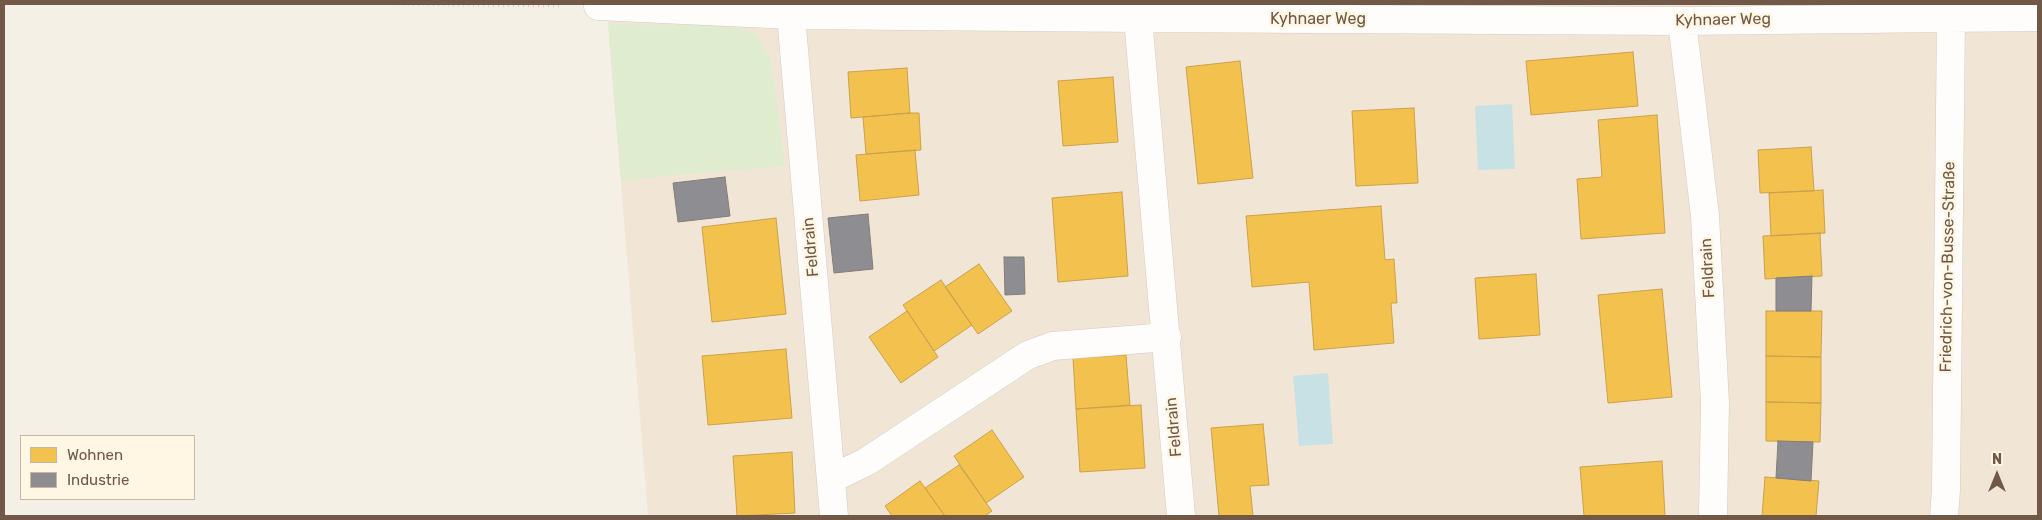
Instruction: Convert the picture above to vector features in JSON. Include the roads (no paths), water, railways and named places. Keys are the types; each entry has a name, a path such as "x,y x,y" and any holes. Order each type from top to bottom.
{"street":[{"name":"Kyhnaer Weg","path":"598,6 791,15 1138,18 1682,21 2038,16"},
{"name":"Feldrain","path":"791,15 834,516"},
{"name":"Friedrich-von-Busse-Straße","path":"1944,516 1946,490 1951,17"},
{"name":"Feldrain","path":"1138,18 1181,516"},
{"name":"Feldrain","path":"1682,21 1706,216 1716,403 1713,516"},
{"path":"831,479 866,462 1028,355 1053,346 1167,337"}],"water":[{"path":"1512,104 1515,169 1478,170 1475,106"},
{"path":"1328,373 1333,444 1299,446 1293,376"}]}
